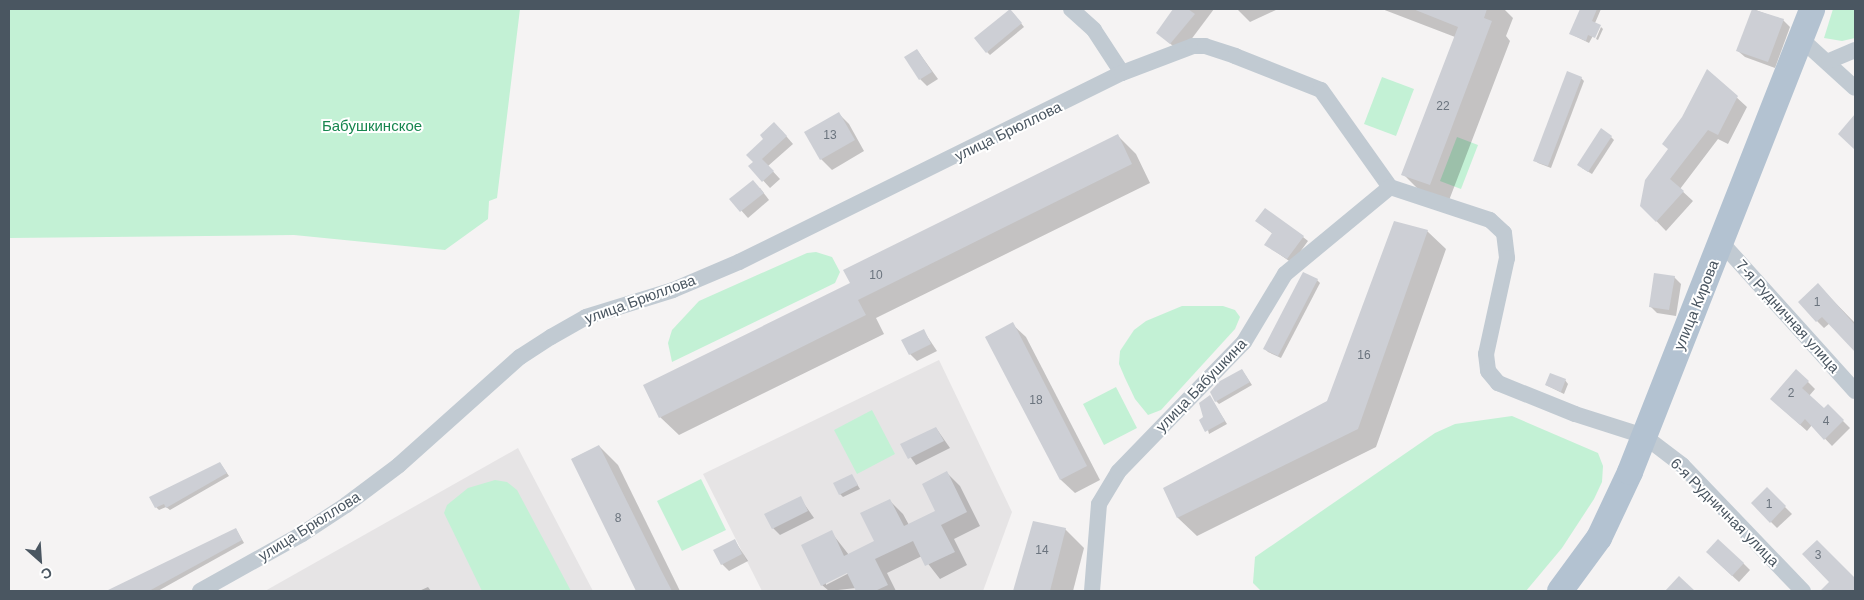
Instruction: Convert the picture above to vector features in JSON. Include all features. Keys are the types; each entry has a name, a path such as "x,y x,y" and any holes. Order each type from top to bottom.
{"main road":[{"name":"улица Кирова","path":"1560,591 1599,538 1644,436 1812,9"}],"street":[{"path":"1071,9 1094,30 1122,73 1193,46 1205,46 1321,90 1390,187 1490,220 1504,233 1507,258 1486,354 1488,371 1498,383 1575,414 1644,436"},
{"path":"1800,38 1829,61 1855,88"},
{"path":"1829,61 1855,50"},
{"name":"улица Брюллова","path":"200,591 346,505 399,465 520,357 551,336 586,317 673,290 739,262 1122,73"},
{"name":"улица Бабушкина","path":"1092,591 1099,504 1118,472 1244,342 1285,274 1390,187"},
{"name":"7-я Рудничная улица","path":"1720,242 1855,390"},
{"name":"6-я Рудничная улица","path":"1644,436 1682,464 1803,591"}],"shaded area":[{"path":"939,360 1012,512 983,591 762,591 703,474"},
{"path":"518,448 593,591 265,591"}],"green space":[{"name":"Бабушкинское","path":"9,9 520,9 497,198 489,201 488,219 445,250 294,235 9,238"},
{"path":"1833,9 1855,9 1855,38 1842,41 1824,38"},
{"path":"1382,77 1414,89 1396,136 1364,124"},
{"path":"1457,137 1478,145 1461,189 1440,181"},
{"path":"816,252 832,257 840,272 835,283 672,362 668,343 672,330 699,301 807,253"},
{"path":"1182,306 1223,306 1235,310 1240,317 1235,329 1161,410 1148,415 1135,399 1125,378 1119,364 1120,351 1134,330 1146,321"},
{"path":"1116,387 1137,428 1104,445 1083,404"},
{"path":"872,410 895,454 857,474 834,430"},
{"path":"1512,416 1598,453 1603,466 1602,482 1594,499 1562,548 1526,591 1261,591 1253,583 1255,557 1435,433 1455,424"},
{"path":"701,479 726,530 682,551 657,501"},
{"path":"495,480 507,482 517,490 571,591 482,591 444,513 447,505 468,488"}],"building":[{"path":"1010,9 1022,23 986,53 974,38"},
{"path":"1173,9 1188,9 1195,14 1170,44 1156,33"},
{"path":"1413,9 1487,9 1484,18 1492,21 1430,185 1401,175 1458,27"},
{"path":"1580,9 1597,9 1592,21 1601,25 1595,38 1588,35 1586,41 1569,34"},
{"path":"1752,9 1784,19 1768,62 1736,51"},
{"path":"917,49 932,72 919,80 904,57"},
{"path":"1707,69 1738,96 1718,135 1708,130 1670,179 1684,191 1656,222 1640,206 1645,180 1668,149 1662,144 1682,117"},
{"path":"1567,71 1582,77 1548,166 1533,161"},
{"path":"839,112 855,140 820,160 804,132"},
{"path":"1855,114 1855,150 1838,134"},
{"path":"774,122 787,136 762,159 774,171 762,182 748,166 753,162 746,155 763,139 760,135"},
{"path":"1601,128 1612,136 1588,172 1577,165"},
{"path":"1118,134 1132,164 858,300 866,315 659,418 643,385 850,283 843,270"},
{"path":"753,180 764,193 740,212 729,199"},
{"path":"1265,208 1304,236 1287,259 1264,245 1272,233 1255,221"},
{"path":"1394,221 1428,230 1358,429 1177,518 1163,488 1327,401"},
{"path":"1303,272 1318,279 1278,356 1263,349"},
{"path":"1654,273 1675,276 1669,310 1649,307"},
{"path":"1818,283 1855,325 1855,352 1822,317 1816,322 1798,302"},
{"path":"1013,322 1087,466 1060,480 985,337"},
{"path":"924,329 931,344 909,355 901,340"},
{"path":"1242,369 1250,382 1215,402 1210,392 1220,381"},
{"path":"1796,369 1809,381 1802,388 1824,408 1828,404 1844,420 1824,440 1805,419 1800,425 1770,399"},
{"path":"1550,373 1566,379 1561,392 1545,385"},
{"path":"1210,395 1225,421 1205,432 1199,420 1203,417 1199,403"},
{"path":"936,427 944,441 908,459 900,444"},
{"path":"599,445 672,591 636,591 571,459"},
{"path":"220,462 227,473 166,508 164,504 155,508 149,497"},
{"path":"947,471 967,512 941,525 955,552 925,566 913,541 875,559 888,585 875,591 856,591 847,573 821,586 801,545 832,530 844,556 874,541 860,513 890,499 904,526 935,511 922,484"},
{"path":"852,474 858,485 839,495 833,483"},
{"path":"1767,487 1786,506 1770,523 1751,503"},
{"path":"801,496 808,511 772,529 764,514"},
{"path":"1033,521 1066,528 1050,591 1013,591"},
{"path":"236,528 242,540 149,591 106,591"},
{"path":"735,539 742,554 721,565 713,550"},
{"path":"1718,539 1744,563 1732,576 1706,552"},
{"path":"1817,540 1855,578 1855,591 1820,591 1829,582 1802,554"},
{"path":"1679,576 1695,591 1665,591"}]}
